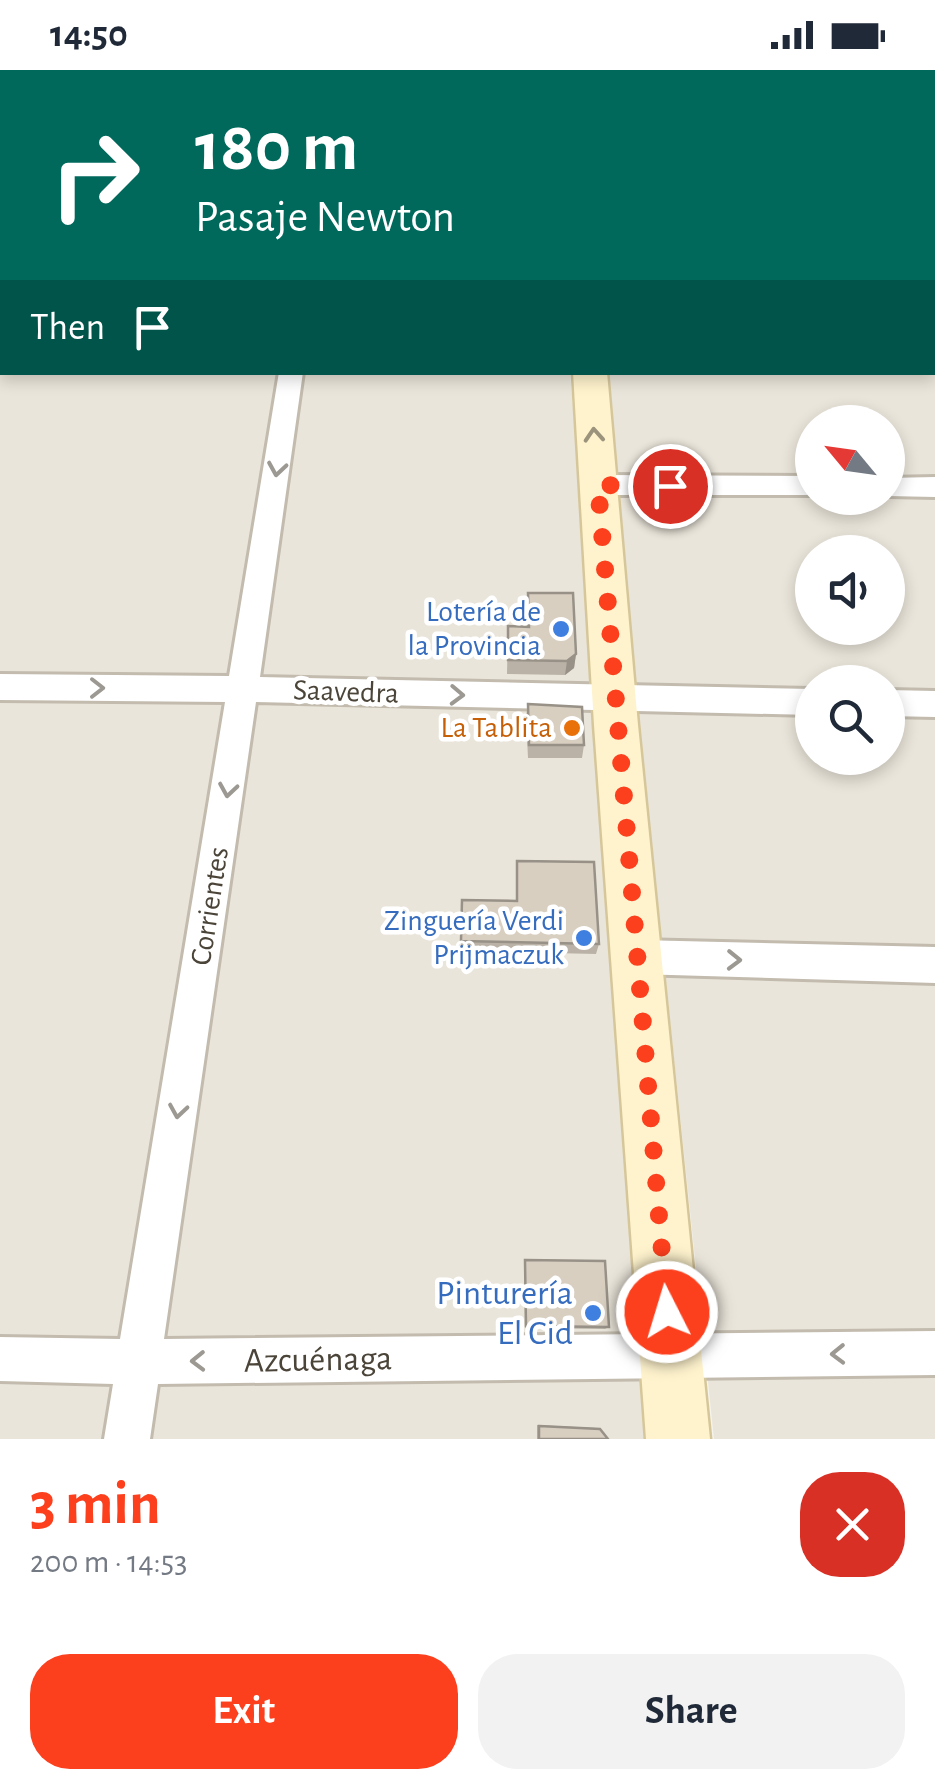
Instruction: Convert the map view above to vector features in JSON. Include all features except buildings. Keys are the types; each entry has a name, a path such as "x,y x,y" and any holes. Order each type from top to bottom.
{"street":[{"name":"Corrientes","path":"127,1439 291,375"},
{"path":"590,375 678,1439"},
{"path":"598,485 795,486"},
{"path":"905,486 935,487"},
{"name":"Saavedra","path":"0,687 244,688 795,702"},
{"path":"905,703 935,704"},
{"path":"636,958 935,965"},
{"name":"Azcuénaga","path":"0,1359 139,1362 935,1354"}],"shaded area":[{"path":"0,375 570,375 661,1439 0,1439"},
{"path":"602,375 935,375 935,1439 714,1439"}],"place":[{"name":"Lotería de la Provincia","path":"561,629"},
{"name":"La Tablita","path":"572,728"},
{"name":"Zinguería Verdi Prijmaczuk","path":"584,938"},
{"name":"Pinturería El Cid","path":"593,1313"}],"route":[{"path":"667,1312 598,485 670,486"}]}
